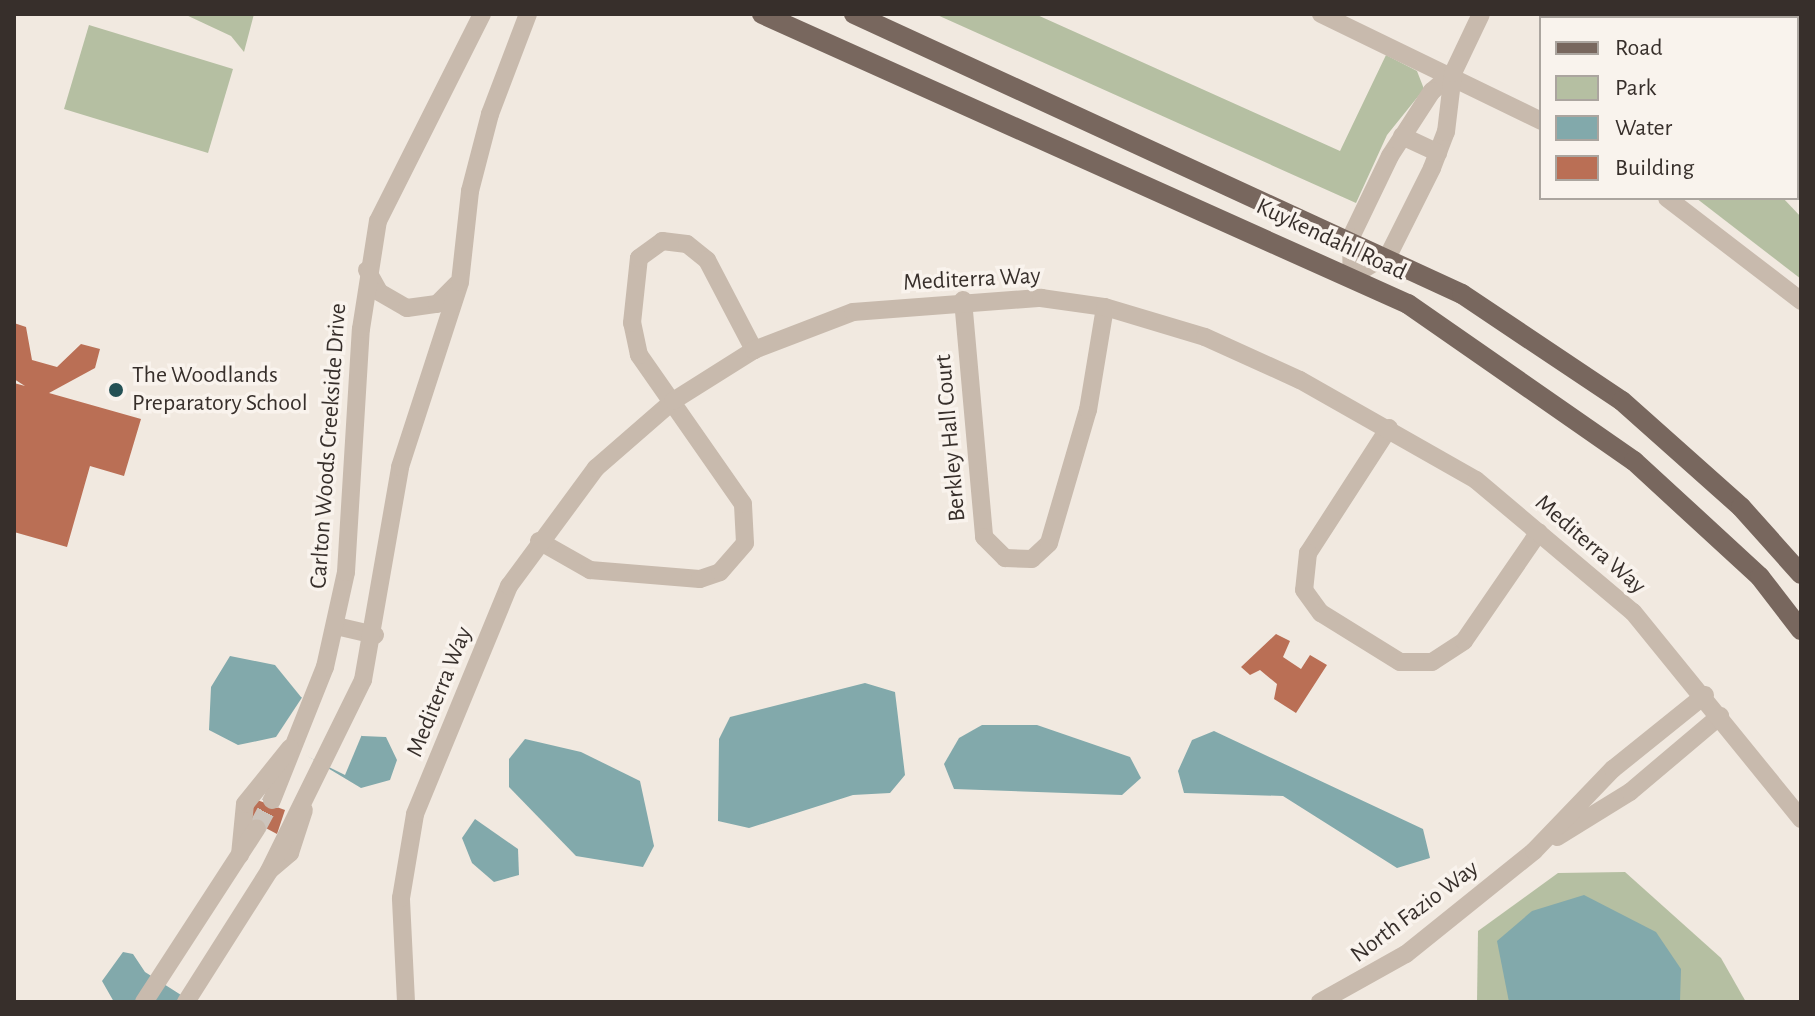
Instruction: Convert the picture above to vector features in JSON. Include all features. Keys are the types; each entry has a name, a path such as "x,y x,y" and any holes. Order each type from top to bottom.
{"main road":[{"name":"Kuykendahl Road","path":"762,14 1352,276 1485,353 1606,438 1760,577 1801,630"},
{"name":"Kuykendahl Road","path":"854,14 1389,254 1540,341 1622,401 1741,507 1801,574"}],"street":[{"name":"Carlton Woods Creekside Drive","path":"272,800 290,748 314,702 336,626 367,270 392,180 482,14"},
{"path":"186,1002 269,871 290,853 306,803 347,722 375,635 400,467 460,282 476,161 528,14"},
{"path":"1321,14 1453,73 1539,120"},
{"path":"1453,73 1438,153 1389,254 1352,276 1351,237 1402,136 1453,73 1481,14"},
{"path":"1402,136 1438,153"},
{"path":"1670,200 1801,301"},
{"path":"539,541 574,565 615,574 700,579 735,560 745,543 743,504 639,355 632,323 639,258 662,241 687,244 707,260 754,350"},
{"name":"Carlton Woods Creekside Drive","path":"367,270 379,292 407,308 437,304 460,282"},
{"name":"Mediterra Way","path":"406,1002 401,898 415,814 509,586 539,541 596,468 673,401 754,350 853,312 963,300 1041,298 1105,307 1205,337 1389,428 1476,480 1633,612 1705,695 1801,819"},
{"name":"Berkley Hall Court","path":"963,300 984,537 1005,558 1032,559 1049,543 1088,410 1105,307"},
{"path":"1389,428 1308,553 1304,590 1321,613 1400,662 1432,662 1464,641 1539,532"},
{"path":"336,626 375,635"},
{"name":"North Fazio Way","path":"1320,1002 1406,954 1534,851 1613,769 1705,695"},
{"name":"North Fazio Way","path":"1534,851 1630,792 1720,716"},
{"name":"Carlton Woods Creekside Drive","path":"240,855 245,804 290,748"},
{"name":"Carlton Woods Creekside Drive","path":"144,1002 257,828"},
{"path":"240,855 269,871"},
{"name":"Mediterra Way","path":"403,962 420,1002"}],"green space":[{"path":"184,14 254,14 244,52 231,36"},
{"path":"935,14 1035,14 1340,151 1386,55 1417,71 1424,89 1387,135 1356,203"},
{"path":"89,25 233,69 208,153 64,109"},
{"path":"1699,200 1785,200 1801,217 1801,279"},
{"path":"1625,872 1721,958 1746,1002 1477,1002 1478,931 1558,873"}],"water":[{"path":"230,656 275,665 301,697 362,736 386,737 397,760 390,780 361,788 276,737 238,745 209,730 211,687"},
{"path":"865,683 895,692 905,775 890,793 853,795 749,828 718,821 719,739 730,717"},
{"path":"982,725 1037,725 1130,757 1141,778 1122,795 954,789 944,764 959,738"},
{"path":"1214,731 1423,829 1430,858 1397,868 1283,796 1184,793 1178,771 1192,740"},
{"path":"525,739 581,752 640,781 654,846 643,867 576,856 509,787 509,759"},
{"path":"475,819 518,849 519,875 494,882 472,863 462,838"},
{"path":"1584,895 1656,932 1681,969 1680,1002 1509,1002 1497,941 1532,911"},
{"path":"123,952 133,954 145,972 192,1002 114,1002 102,981"}],"pier":[{"path":"303,696 363,732 345,775 274,740"}],"building":[{"path":"14,323 26,327 32,360 57,367 81,344 100,349 95,368 49,393 141,419 124,476 90,466 67,547 14,532 14,383 25,386 14,379"},
{"path":"1276,634 1290,641 1283,657 1301,669 1310,655 1327,665 1296,713 1274,699 1277,684 1260,670 1250,675 1241,667"},
{"path":"257,800 285,810 277,834 247,818"}],"tunnel":[{"path":"257,828 272,800"}],"place":[{"name":"The Woodlands Preparatory School","path":"116,390"}]}
